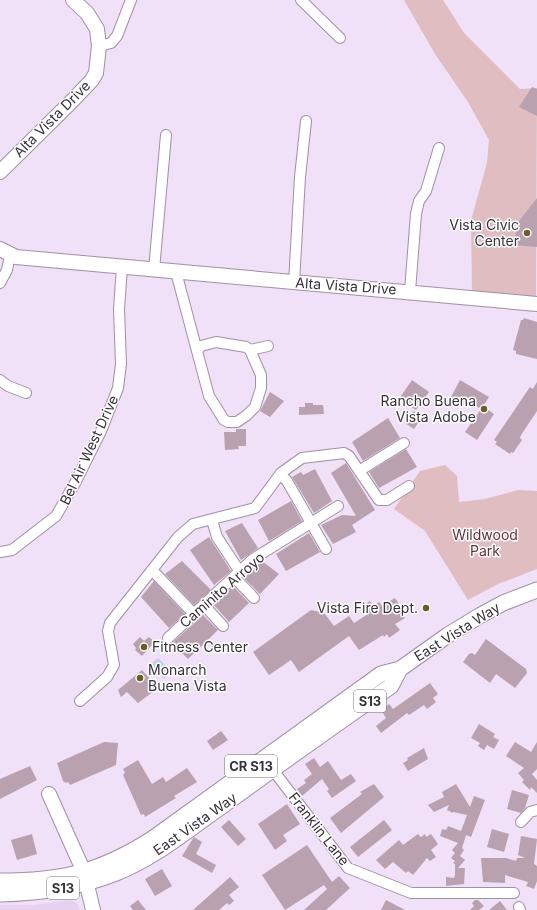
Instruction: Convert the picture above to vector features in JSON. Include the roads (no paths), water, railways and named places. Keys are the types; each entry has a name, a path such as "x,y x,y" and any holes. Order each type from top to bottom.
{"main road":[{"name":"East Vista Way","path":"0,881 30,881 86,877 152,839 381,674 400,669 475,618 503,603 537,590"},
{"name":"East Vista Way","path":"0,894 45,891 86,877 134,865 228,801 391,686 400,669"},
{"path":"228,801 228,797 236,788 265,767 264,757"}],"street":[{"name":"Alta Vista Drive","path":"0,172 92,80 96,73 99,37 92,20 73,0"},
{"path":"99,46 111,43 117,36 131,0"},
{"path":"301,0 340,38"},
{"path":"294,283 300,177 306,121"},
{"path":"154,270 166,135"},
{"path":"410,291 416,214 419,201 426,191 439,148"},
{"name":"Alta Vista Drive","path":"5,252 122,267 294,283 410,291 537,304"},
{"path":"0,283 7,270 5,252"},
{"name":"Bel Air West Drive","path":"0,552 12,550 56,516 100,431 118,388 121,364 119,309 122,267"},
{"path":"176,272 198,350 209,396 224,420 228,422 237,422 248,416 255,407 261,388 261,375 250,350 246,347 216,342 201,346 198,350"},
{"path":"250,350 268,346"},
{"path":"0,380 8,386 26,393"},
{"path":"359,470 404,443"},
{"path":"80,701 107,677 114,666 108,631 110,622 178,537 193,524 255,508 280,474 302,458 344,453 349,456 379,500 387,500 409,486"},
{"path":"280,474 287,481 326,549"},
{"name":"Caminito Arroyo","path":"168,638 253,559 338,506"},
{"path":"212,520 217,537 237,575 254,598"},
{"path":"152,570 194,614"},
{"path":"204,605 224,626"},
{"name":"Franklin Lane","path":"272,770 348,868 411,893 514,892"},
{"path":"49,794 86,877 93,910"},
{"path":"521,822 530,812 537,810"}],"water":[{"path":"158,658 172,672 164,679 151,664"}],"place":[{"name":"Vista Civic Center","path":"527,233"},
{"name":"Rancho Buena Vista Adobe","path":"484,409"},
{"name":"Vista Fire Dept.","path":"426,608"},
{"name":"Fitness Center","path":"144,647"},
{"name":"Monarch Buena Vista","path":"140,678"}],"park label":[{"name":"Wildwood Park","path":"485,544"}]}
